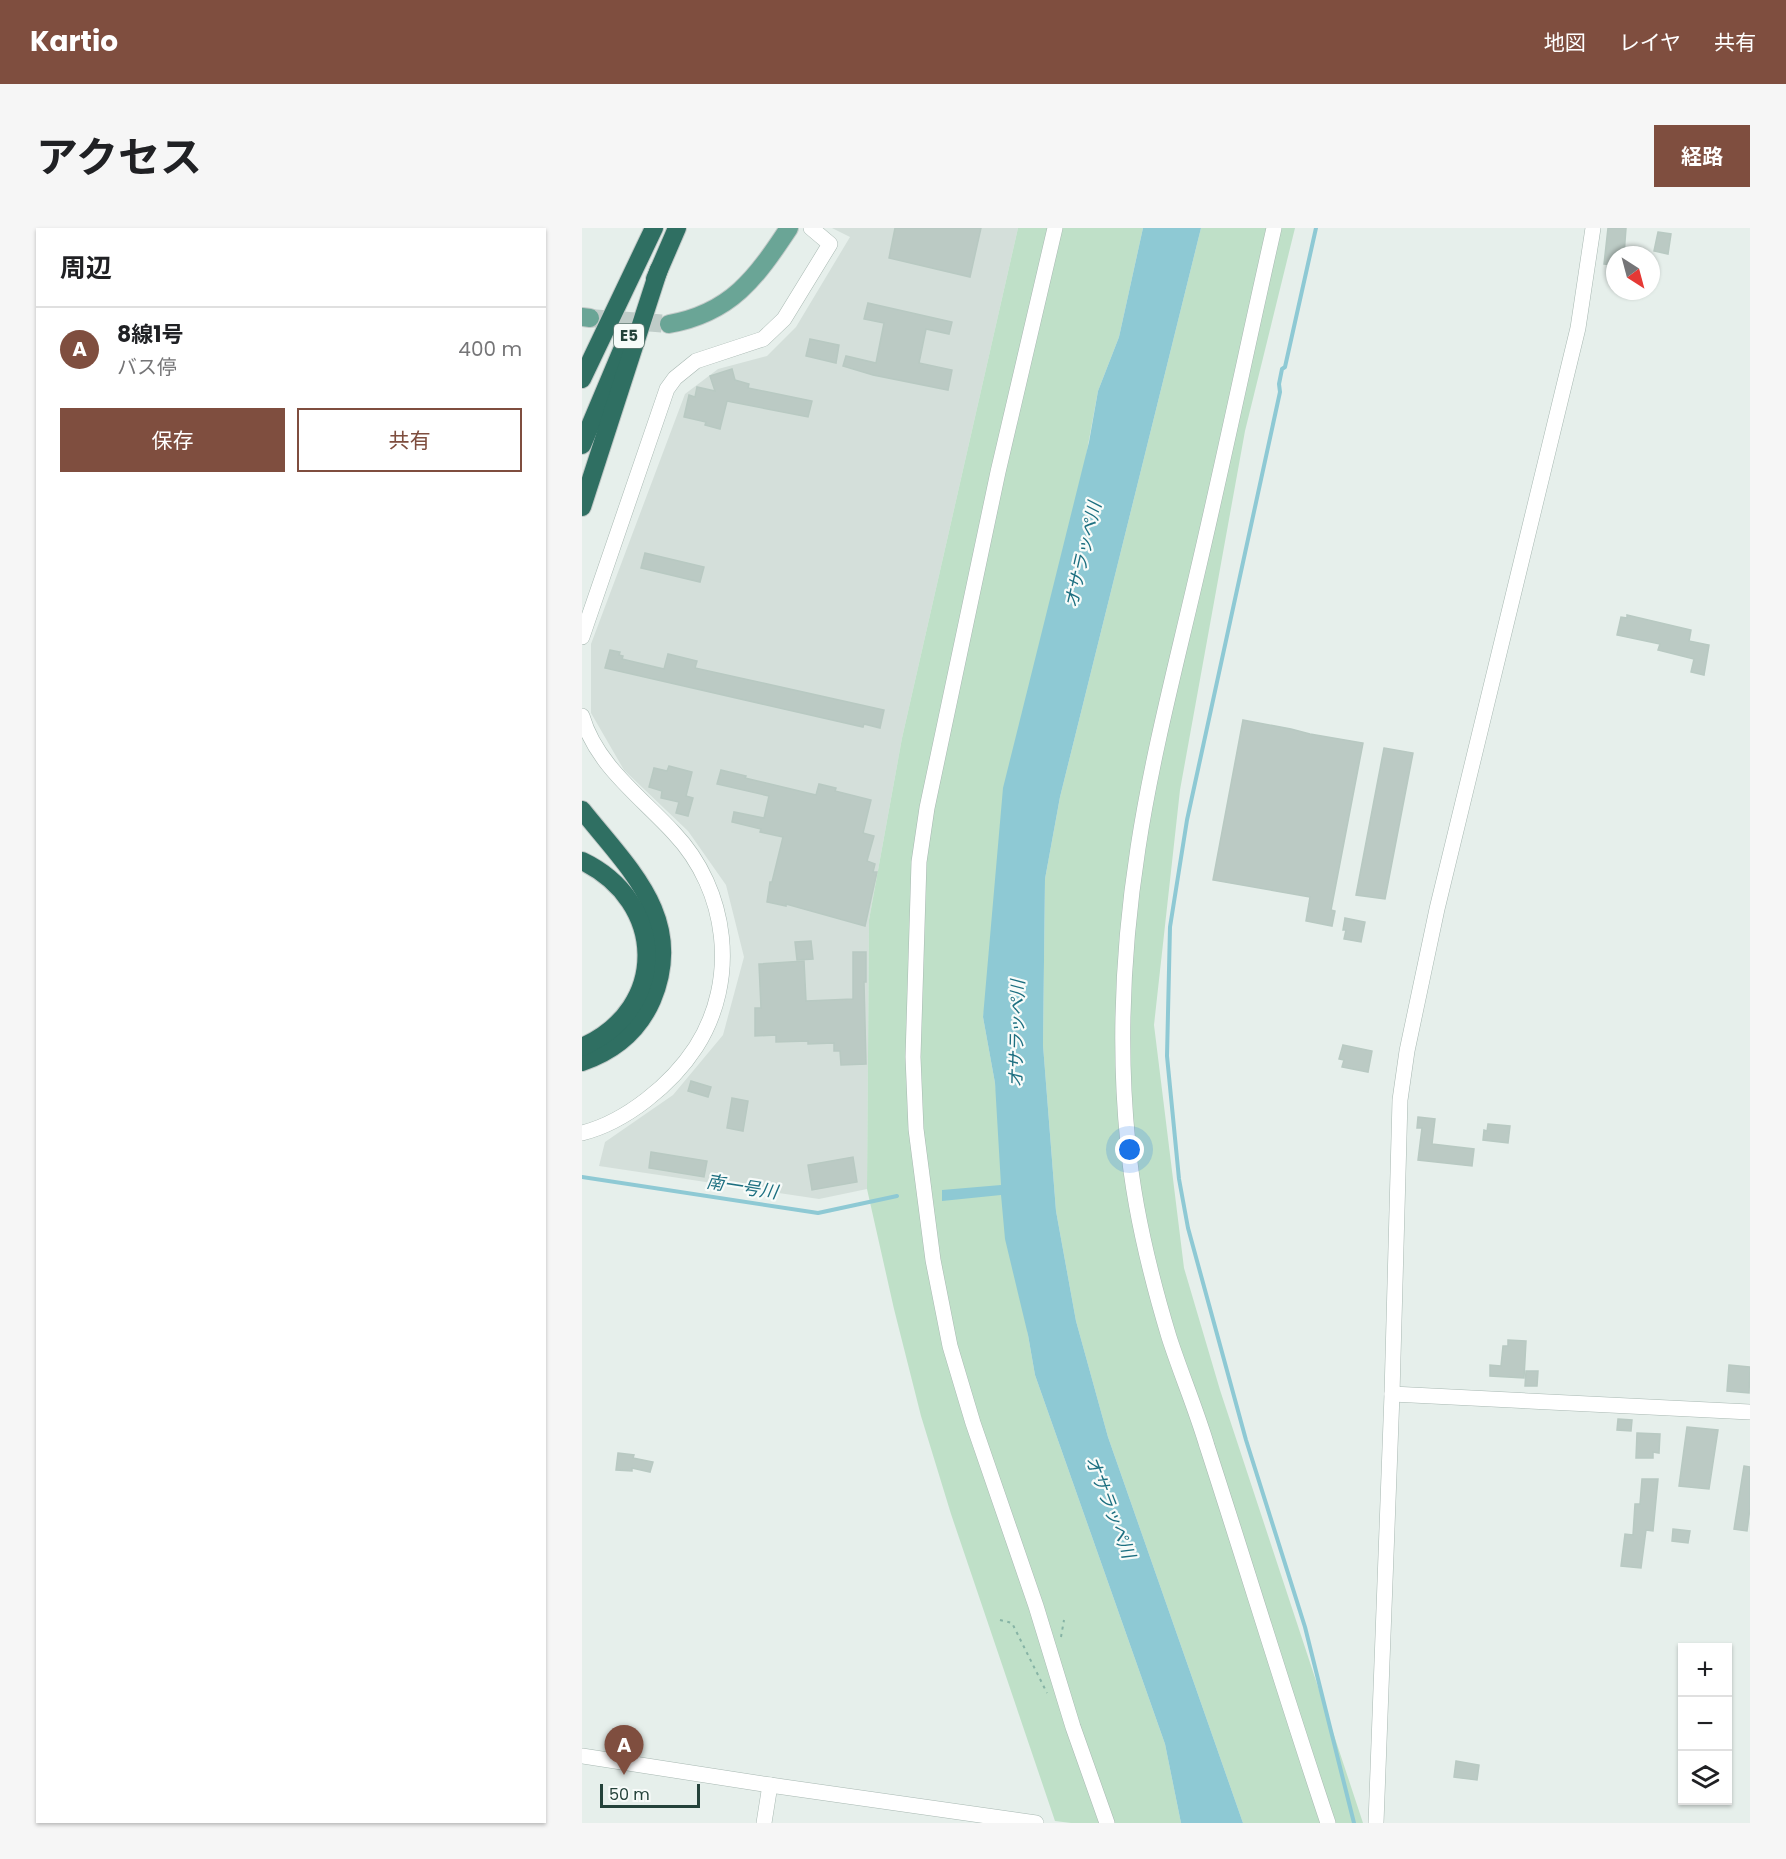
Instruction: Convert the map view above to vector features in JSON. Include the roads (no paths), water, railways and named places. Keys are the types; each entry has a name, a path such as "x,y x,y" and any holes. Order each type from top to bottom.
{"highway":[{"name":"E5","path":"582,379 654,228"},
{"name":"E5","path":"582,445 606,385 677,228"},
{"path":"582,507 659,269"},
{"path":"582,810 642,888 656,916 663,952 660,978 655,993 637,1026 616,1046 598,1057 582,1062"},
{"path":"582,861 604,873 628,896 643,927 647,955 643,981 622,1020 603,1036 582,1047"}],"main road":[{"path":"669,324 704,315 734,296 767,262 789,228"}],"street":[{"path":"582,637 667,389 675,378 696,361 762,339 784,319 830,244 811,228"},
{"path":"1055,228 995,483 927,808 919,862 913,1057 916,1129 933,1260 950,1346 973,1423 1036,1606 1073,1727 1107,1823"},
{"path":"1274,228 1158,742 1138,848 1126,966 1123,1036 1125,1097 1128,1145 1142,1239 1169,1337 1204,1436 1328,1823"},
{"path":"1376,1823 1400,1100 1407,1051 1437,909 1578,328 1593,228"},
{"path":"582,716 588,733 604,759 675,833 699,866 715,902 722,934 723,954 719,987 710,1021 702,1038 679,1070 667,1084 640,1104 604,1125 582,1133"},
{"path":"1392,1394 1750,1412"},
{"path":"582,1756 1036,1823"},
{"path":"764,1823 770,1785"}],"water":[{"name":"オサラッペ川","path":"1143,228 1201,228 1060,797 1045,879 1043,1045 1056,1211 1076,1321 1108,1437 1243,1823 1181,1823 1165,1744 1035,1375 1005,1239 1001,1195 942,1201 942,1190 1001,1185 995,1083 983,1017 1003,788 1089,442 1098,391 1119,337"}],"waterway":[{"path":"1316,228 1285,367 1282,369 1280,392 1187,820 1170,927 1167,1056 1179,1179 1188,1228 1246,1440 1305,1627 1354,1823"},
{"name":"南一号川","path":"582,1177 818,1213 897,1196"}],"tunnel":[{"path":"590,318 669,324"}],"place":[{"name":"8線1号","path":"624,1775"}]}
